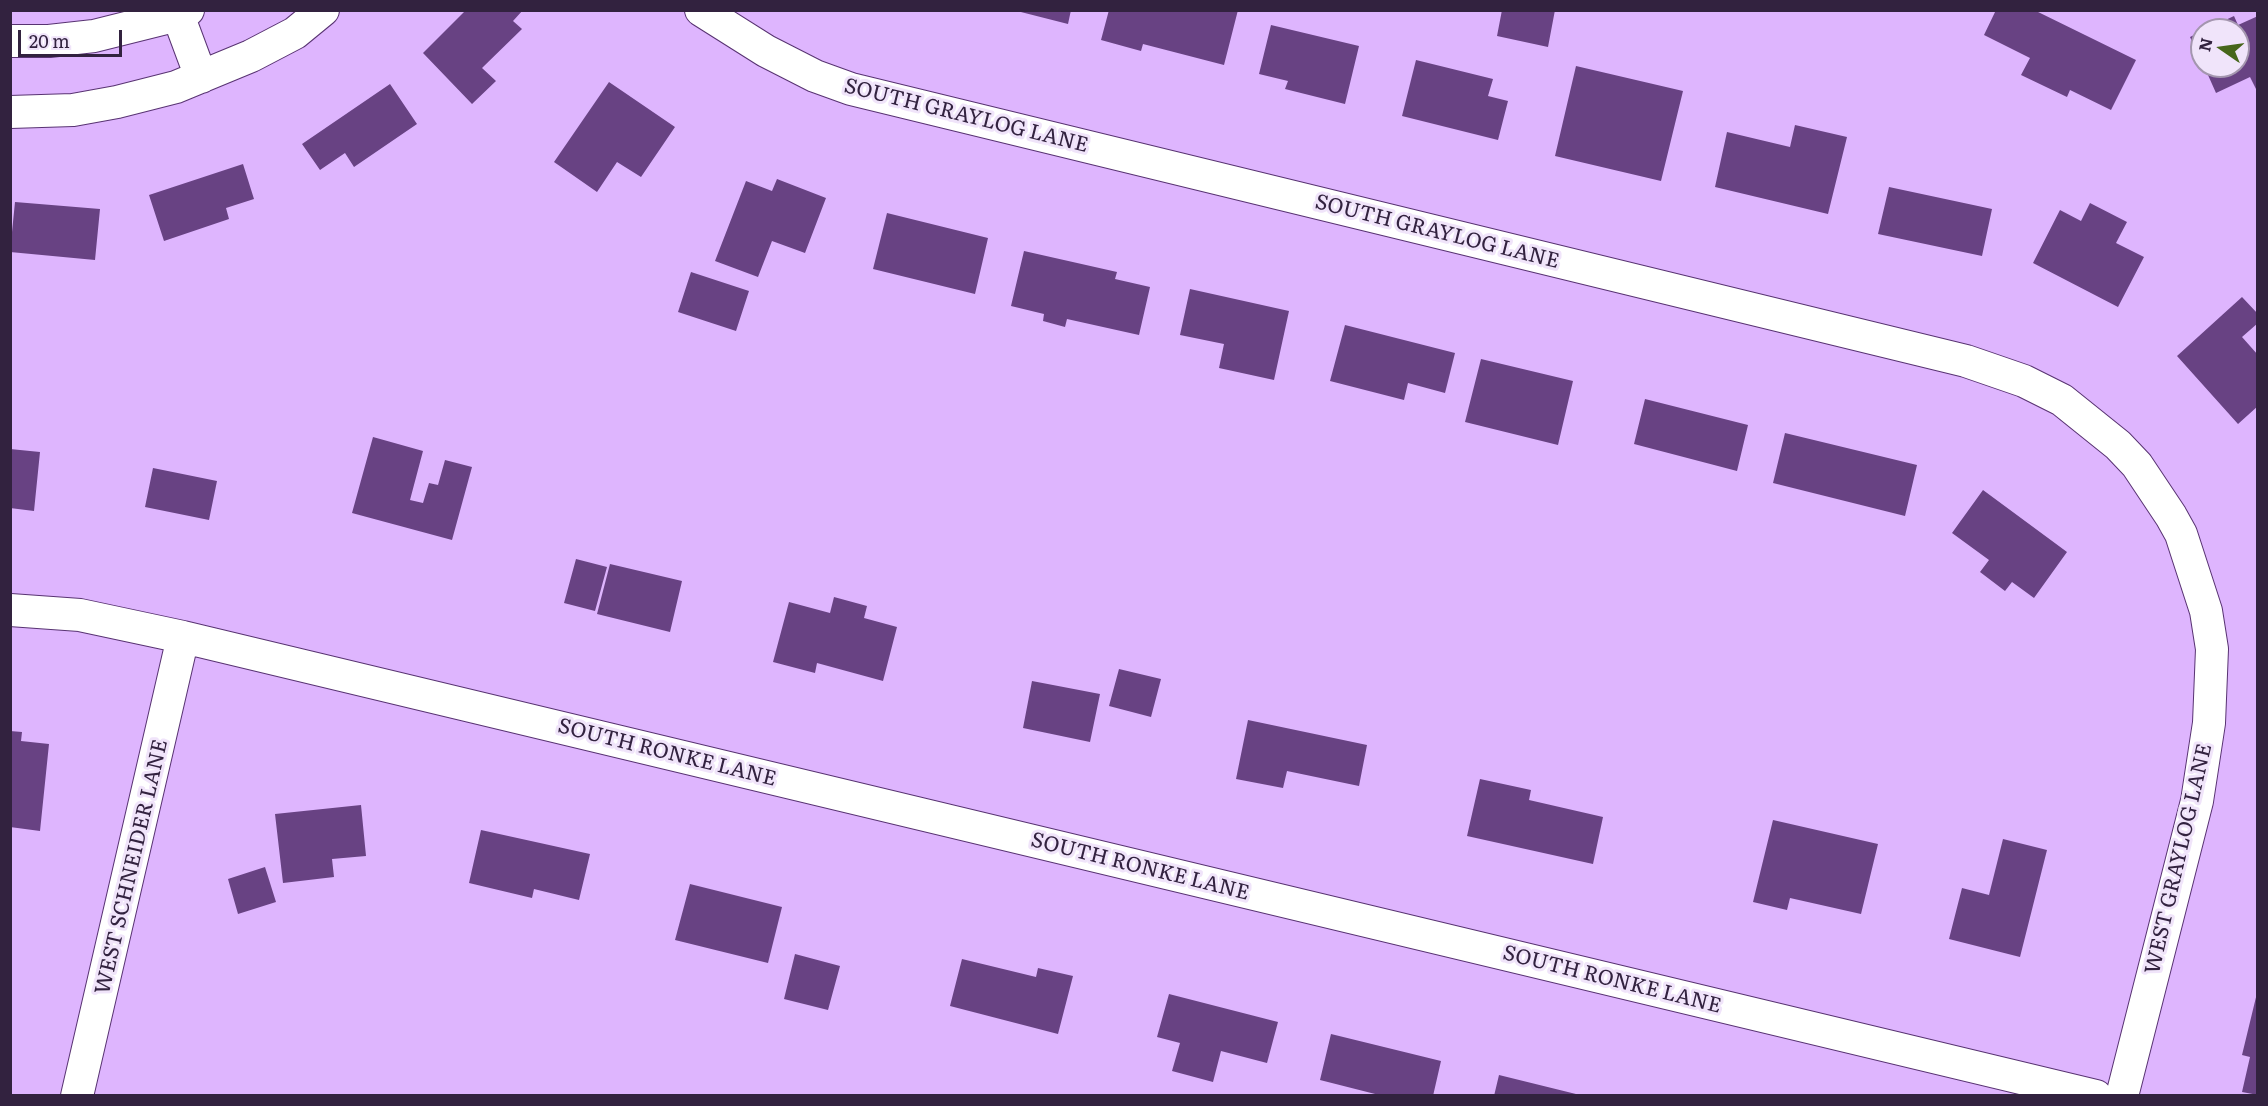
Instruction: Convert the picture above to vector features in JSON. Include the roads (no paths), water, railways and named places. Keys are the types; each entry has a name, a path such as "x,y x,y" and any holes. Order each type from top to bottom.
{"street":[{"path":"10,112 73,110 176,87 251,56 295,33 323,10"},
{"name":"SOUTH GRAYLOG LANE","path":"701,10 766,51 814,76 851,89 1966,361 2024,381 2062,400 2118,445 2151,487"},
{"path":"10,41 49,41 94,36 183,13 201,76"},
{"name":"WEST GRAYLOG LANE","path":"2122,1095 2197,801 2209,723 2212,649 2206,611 2181,534 2151,487"},
{"name":"SOUTH RONKE LANE","path":"10,610 80,615 183,637 2096,1095"},
{"name":"WEST SCHNEIDER LANE","path":"77,1095 183,637"}]}
